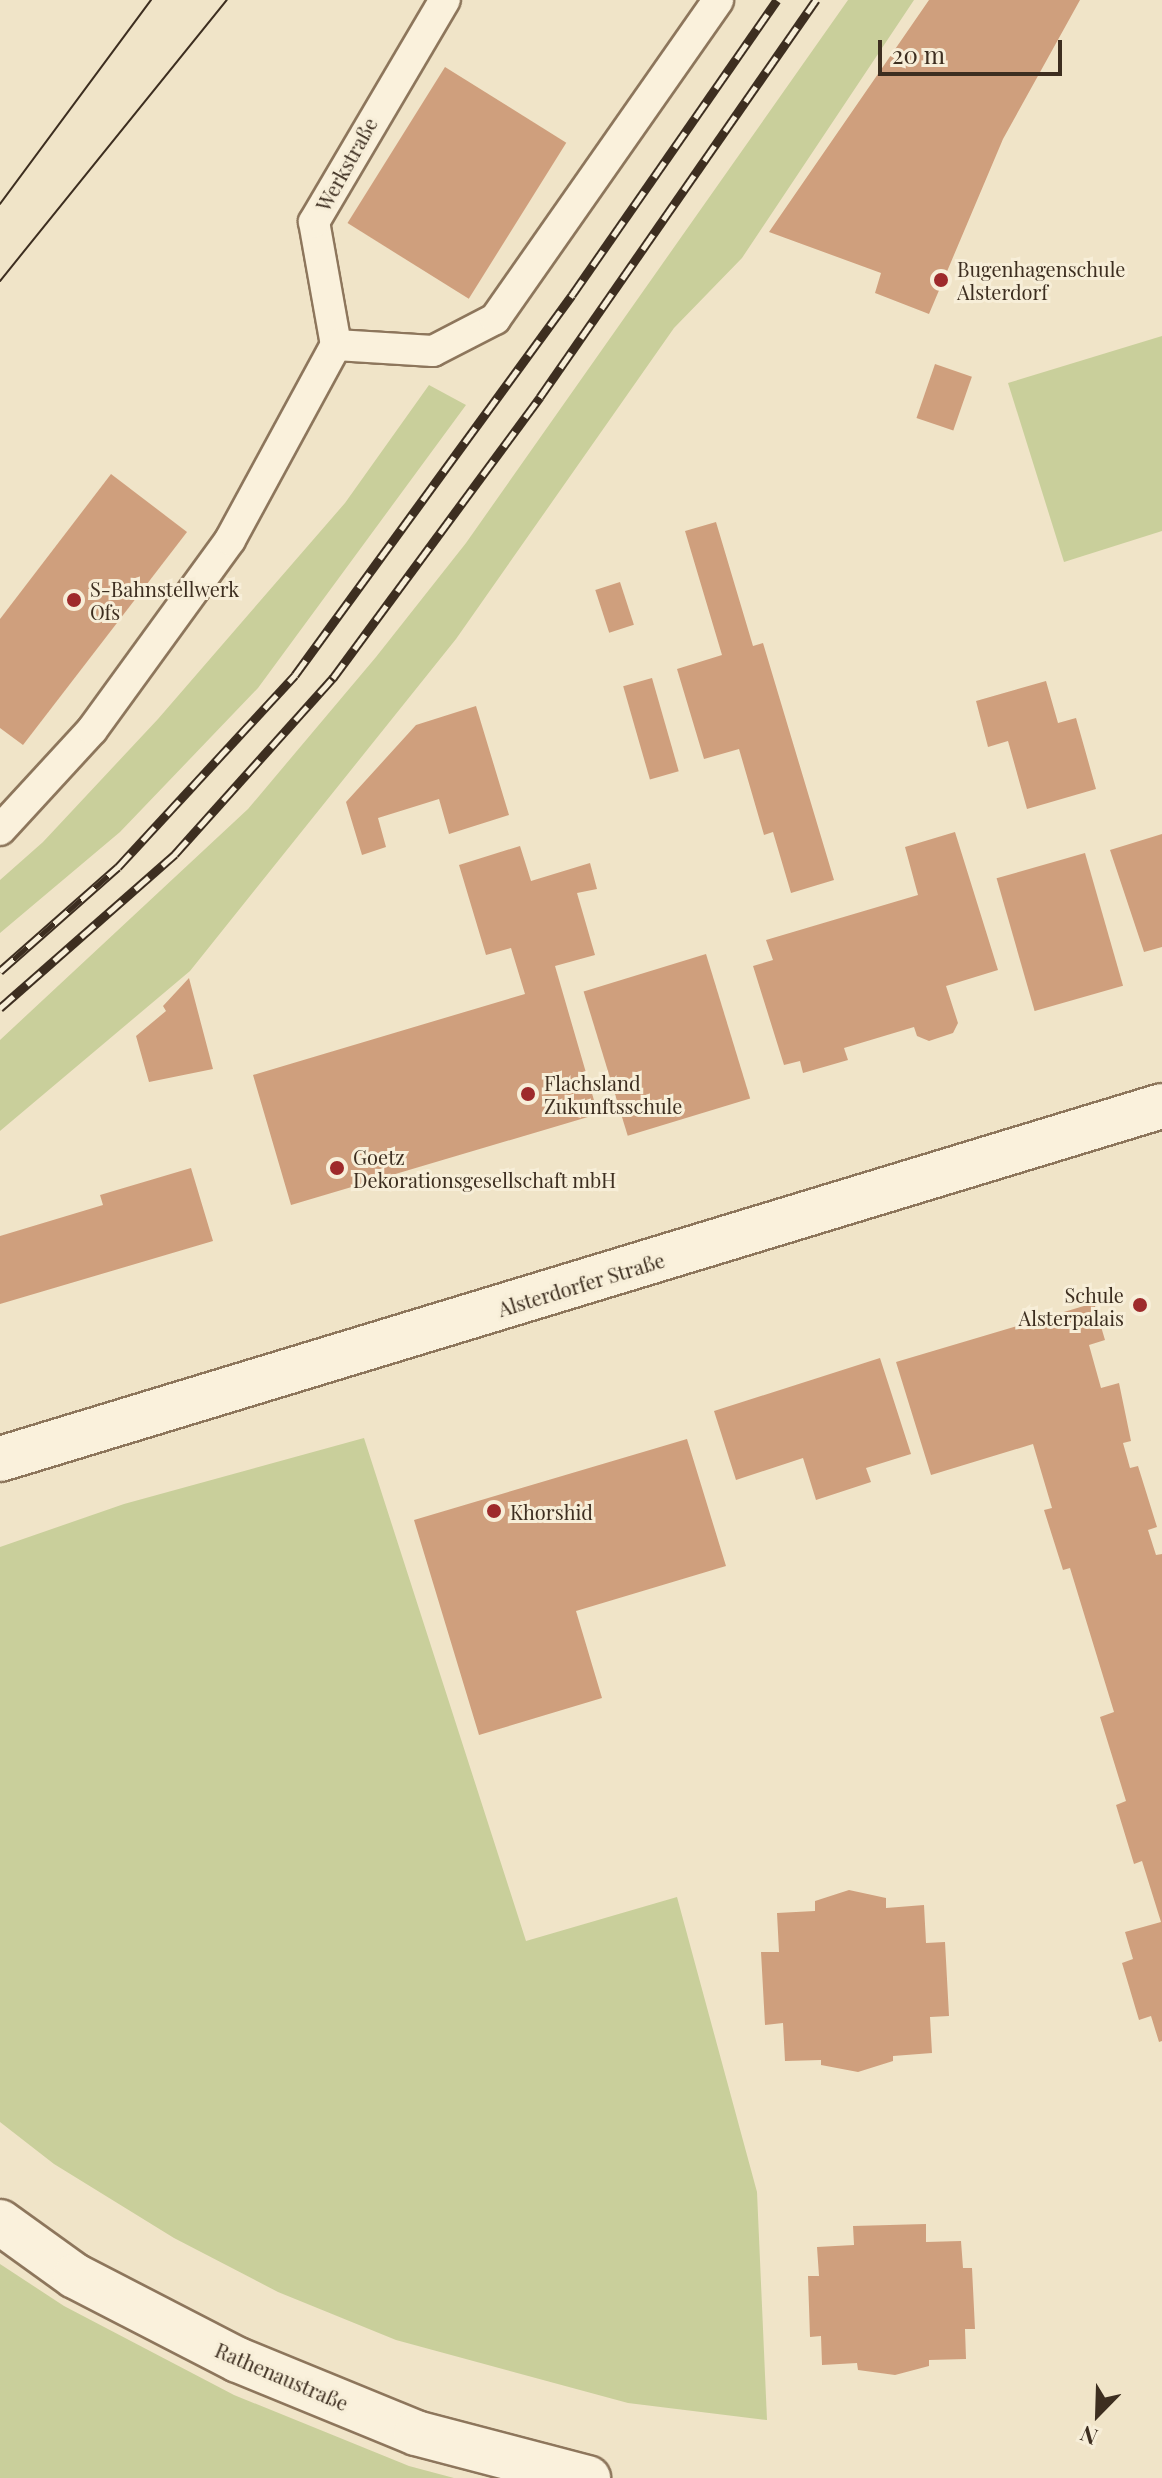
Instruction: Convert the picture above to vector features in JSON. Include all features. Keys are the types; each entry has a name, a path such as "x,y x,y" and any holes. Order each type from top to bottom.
{"street":[{"name":"Alsterdorfer Straße","path":"0,1459 1162,1106"},
{"name":"Rathenaustraße","path":"0,2222 75,2276 238,2360 416,2433 588,2478"}],"lane":[{"name":"Werkstraße","path":"336,345 314,222 445,0"},
{"path":"0,830 92,730 230,540 336,345 433,351 495,319 718,0"}],"green space":[{"path":"848,0 914,0 742,258 674,328 456,639 190,971 0,1131 0,1040 248,809 376,657 466,543"},
{"path":"1162,336 1162,531 1064,562 1008,383"},
{"path":"429,385 466,405 258,688 120,832 0,933 0,880 43,842 158,719 345,503"},
{"path":"364,1438 526,1941 677,1897 757,2192 767,2420 628,2403 396,2340 278,2292 174,2238 54,2164 0,2122 0,1547 124,1504"},
{"path":"0,2264 64,2306 234,2395 409,2466 454,2478 0,2478"}],"building":[{"path":"929,0 1080,0 1003,139 929,314 875,293 881,273 769,232"},
{"path":"445,67 566,143 469,299 347,223"},
{"path":"935,364 972,377 953,431 916,418"},
{"name":"S-Bahnstellwerk Ofs","path":"111,474 187,532 23,745 0,728 0,619"},
{"path":"716,522 753,646 763,643 834,880 791,893 773,832 764,835 739,749 704,759 677,669 722,655 685,531"},
{"path":"620,582 634,625 609,633 595,590"},
{"path":"652,678 679,771 650,780 623,686"},
{"path":"1046,681 1058,723 1076,718 1096,789 1027,809 1008,741 988,747 976,701"},
{"path":"476,706 509,815 449,834 439,799 378,818 386,847 362,855 346,802 416,725"},
{"path":"955,832 998,970 946,986 958,1023 953,1033 929,1041 917,1036 914,1027 844,1048 848,1060 803,1073 800,1061 784,1065 753,966 773,960 766,940 918,895 905,847"},
{"path":"1162,834 1162,947 1144,952 1110,850"},
{"path":"520,846 531,881 590,863 597,889 577,893 595,955 555,966 598,1114 291,1205 253,1075 525,994 511,948 486,955 459,865"},
{"path":"1085,853 1123,986 1035,1011 997,878"},
{"path":"706,954 750,1098 628,1136 584,991"},
{"path":"189,978 213,1069 149,1082 136,1036 166,1011 163,1006"},
{"path":"191,1168 213,1241 0,1304 0,1236 103,1205 100,1195"},
{"path":"1094,1303 1105,1340 1089,1345 1101,1388 1119,1383 1131,1441 1123,1443 1130,1468 1138,1466 1157,1527 1148,1530 1156,1555 1162,1554 1162,2041 1159,2042 1151,2016 1139,2020 1122,1963 1133,1959 1125,1932 1161,1922 1142,1861 1134,1864 1116,1805 1126,1801 1100,1717 1114,1712 1070,1568 1063,1570 1044,1510 1052,1508 1033,1444 931,1475 896,1362"},
{"path":"880,1358 911,1454 866,1468 871,1482 816,1500 803,1458 736,1480 714,1411"},
{"path":"687,1439 726,1566 576,1611 602,1698 479,1735 414,1520"},
{"path":"849,1890 886,1898 886,1908 924,1905 926,1943 945,1942 949,2016 930,2017 932,2053 893,2056 893,2061 858,2072 821,2065 821,2060 785,2061 783,2023 765,2025 761,1952 779,1952 777,1913 815,1911 815,1901"},
{"path":"926,2224 926,2242 961,2241 963,2268 972,2268 975,2329 965,2329 966,2359 929,2360 929,2366 895,2375 858,2370 857,2363 822,2365 821,2336 810,2337 808,2276 819,2276 817,2247 854,2245 853,2226"}],"tram line":[{"path":"0,204 151,0"},
{"path":"0,281 227,0"}],"railway":[{"path":"0,971 118,867 295,675 572,295 777,0"},
{"path":"0,1008 175,854 333,678 540,397 816,0"}],"place":[{"name":"Bugenhagenschule Alsterdorf","path":"941,280"},
{"name":"S-Bahnstellwerk Ofs","path":"74,600"},
{"name":"Flachsland Zukunftsschule","path":"528,1094"},
{"name":"Goetz Dekorationsgesellschaft mbH","path":"337,1168"},
{"name":"Schule Alsterpalais","path":"1140,1305"},
{"name":"Khorshid","path":"494,1511"}]}
